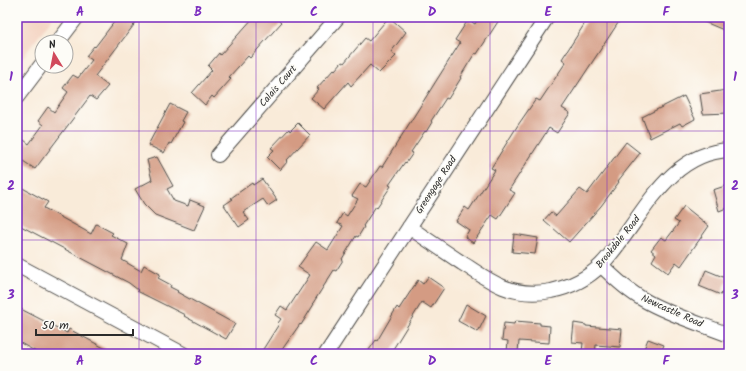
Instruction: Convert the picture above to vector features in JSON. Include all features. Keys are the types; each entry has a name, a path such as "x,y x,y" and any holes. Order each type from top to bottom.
{"street":[{"path":"64,34 77,17"},
{"name":"Calais Court","path":"218,154 338,17"},
{"name":"Greengage Road","path":"326,354 546,17"},
{"path":"17,97 34,74"},
{"name":"Brookdale Road","path":"409,227 484,278 504,287 523,292 541,293 575,284 601,266 660,187 675,172 689,162 707,154 729,150"},
{"path":"17,265 183,354"},
{"name":"Newcastle Road","path":"601,266 621,284 644,300 729,335"}],"shaded area":[{"path":"17,17 53,17 40,34 34,34 34,42 17,65"}],"building":[{"path":"118,17 140,17 95,76 108,86 96,100 90,96 35,169 17,157 17,149 24,140 29,144 43,125 38,121 48,107 54,112 68,92 63,88 73,75 78,78 92,60 86,56 94,46 95,47"},
{"path":"254,17 275,17 281,23 250,58 248,56 229,77 231,79 214,98 212,96 205,105 192,93 212,70 208,66 219,53 220,55"},
{"path":"389,17 406,32 391,52 396,56 379,73 370,65 351,86 348,82 324,109 311,98 319,89 317,88 334,69 335,70 342,62 344,63 365,38 369,41"},
{"path":"479,17 501,17 477,54 475,53 448,99 446,98 431,121 432,122 426,132 425,131 411,152 413,153 389,185 391,186 363,226 364,227 358,237 356,236 342,259 343,260 336,271 334,270 301,325 300,324 279,354 260,354 281,319 275,315 281,306 287,310 310,275 298,267 316,242 328,250 343,226 337,223 343,213 347,216 358,199 352,196 360,184 366,187 380,166 382,167 460,43 455,40 468,20 475,24"},
{"path":"589,17 622,17 562,108 570,113 557,133 549,128 509,190 515,193 498,219 492,215 473,243 465,237 469,230 456,221 465,207 469,210 495,170 491,168 518,125 536,99 540,101 566,62 562,59"},
{"path":"693,17 729,17 729,24 726,31"},
{"path":"727,90 727,95 729,95 729,113 703,114 700,94"},
{"path":"684,96 695,119 682,126 680,123 650,138 642,117"},
{"path":"170,104 186,112 181,121 183,122 171,144 169,143 164,153 148,145"},
{"path":"298,123 310,135 280,170 267,157 274,150 271,148 289,129 290,131"},
{"path":"626,142 640,153 601,206 569,242 544,220 551,212 556,216 580,189 587,194"},
{"path":"157,157 173,186 167,189 174,201 188,206 190,200 205,206 194,230 155,215 144,204 135,189 152,180 147,160"},
{"path":"262,179 277,200 268,206 263,199 243,212 249,220 239,227 224,205 252,183 253,185"},
{"path":"17,185 48,202 44,208 91,234 96,224 113,233 111,235 128,244 122,260 141,271 144,265 160,274 158,278 171,285 170,287 178,291 177,292 235,324 226,339 184,316 185,315 137,291 138,290 129,283 17,224"},
{"path":"729,186 729,207 719,211 713,190"},
{"path":"684,206 709,226 681,266 676,262 668,273 652,261 656,254 651,250 661,237 666,240 679,223 674,220"},
{"path":"514,234 538,238 535,254 512,252"},
{"path":"706,270 728,279 721,295 699,286"},
{"path":"428,277 444,288 431,308 422,302 390,354 375,354 369,350 376,340 377,341 397,307 399,309 418,280 423,284"},
{"path":"466,304 486,316 478,332 458,321"},
{"path":"17,307 67,333 69,329 115,354 40,354 17,341"},
{"path":"515,321 540,323 540,325 550,326 549,343 519,341 518,352 507,352 508,341 502,340 504,323 514,324"},
{"path":"574,323 586,326 622,329 620,347 596,345 595,354 582,352 583,343 572,342"},
{"path":"648,339 664,345 660,354 644,354 644,349"}]}
